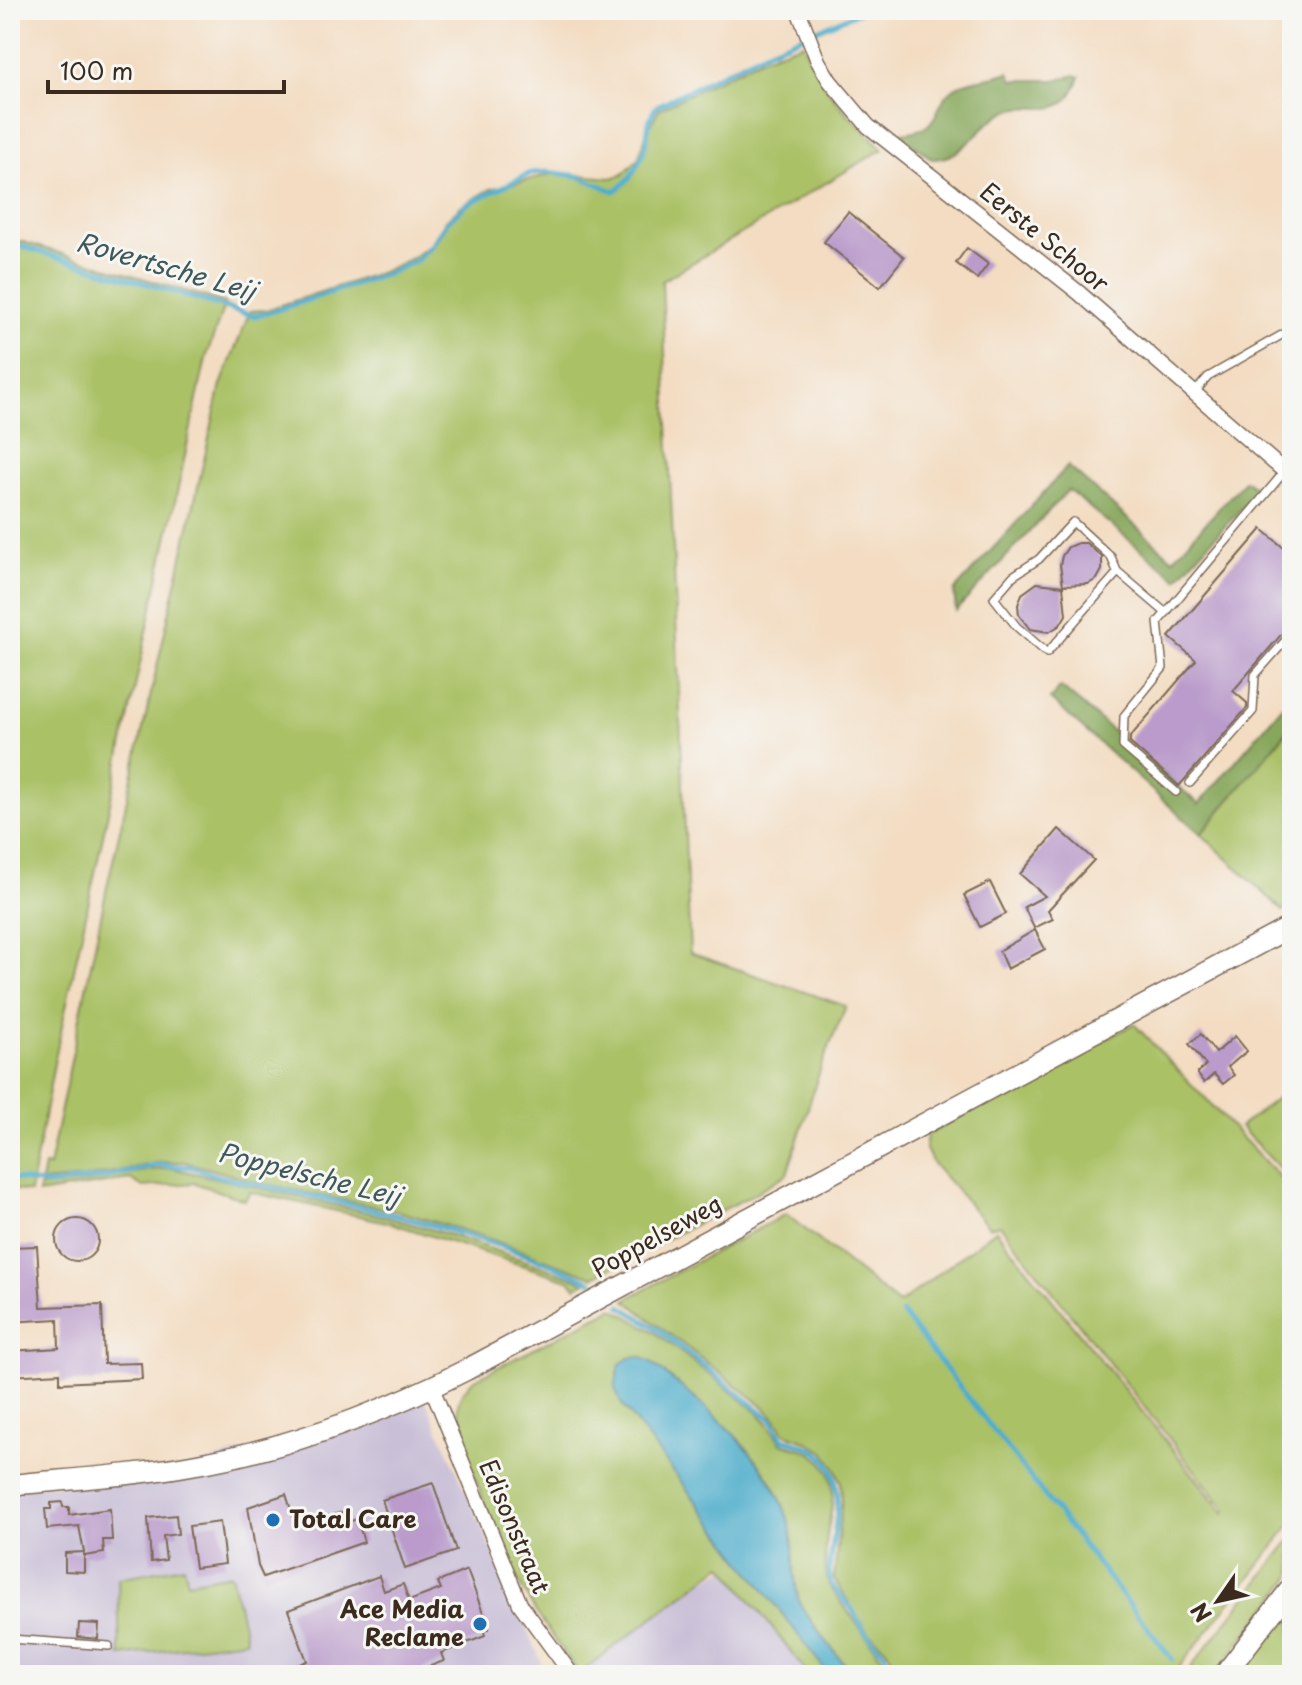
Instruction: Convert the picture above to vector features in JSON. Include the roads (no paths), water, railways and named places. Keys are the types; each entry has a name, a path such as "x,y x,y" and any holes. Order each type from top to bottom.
{"street":[{"name":"Eerste Schoor","path":"800,15 830,81 868,126 1054,272 1288,474"},
{"name":"Poppelseweg","path":"10,1485 178,1467 261,1450 361,1418 432,1388 1292,926"},
{"name":"Edisonstraat","path":"432,1388 520,1604 572,1675"},
{"path":"1224,1675 1292,1587"}],"lane":[{"path":"1195,392 1208,377 1292,329"},
{"path":"1176,792 1123,746 1124,716 1163,668 1158,622 1288,474"},
{"path":"1118,572 1047,653 1017,627 994,598 1013,576 1039,559 1073,522 1111,557 1118,572 1166,613"},
{"path":"1190,783 1253,711 1255,675 1292,633"},
{"path":"10,1639 109,1646"}],"water":[{"path":"640,1357 651,1362 711,1412 763,1470 787,1516 795,1581 802,1608 853,1675 829,1675 621,1403 615,1388 620,1364 629,1358"}],"waterway":[{"name":"Rovertsche Leij","path":"10,243 254,316 271,312 387,274 417,260 432,245 448,221 466,205 531,173 578,176 614,191 630,177 642,157 650,119 657,106 767,51 864,10"},
{"name":"Poppelsche Leij","path":"10,1178 50,1185 107,1177 158,1165 191,1167 221,1177 362,1207 456,1232 548,1263 592,1282"},
{"name":"Poppelsche Leij","path":"621,1306 656,1328 772,1420 782,1439 817,1452 828,1463 837,1492 829,1571 831,1584 898,1675"},
{"path":"902,1313 1172,1659"}],"place":[{"name":"Total Care","path":"273,1520"},
{"name":"Ace Media Reclame","path":"480,1624"}]}
